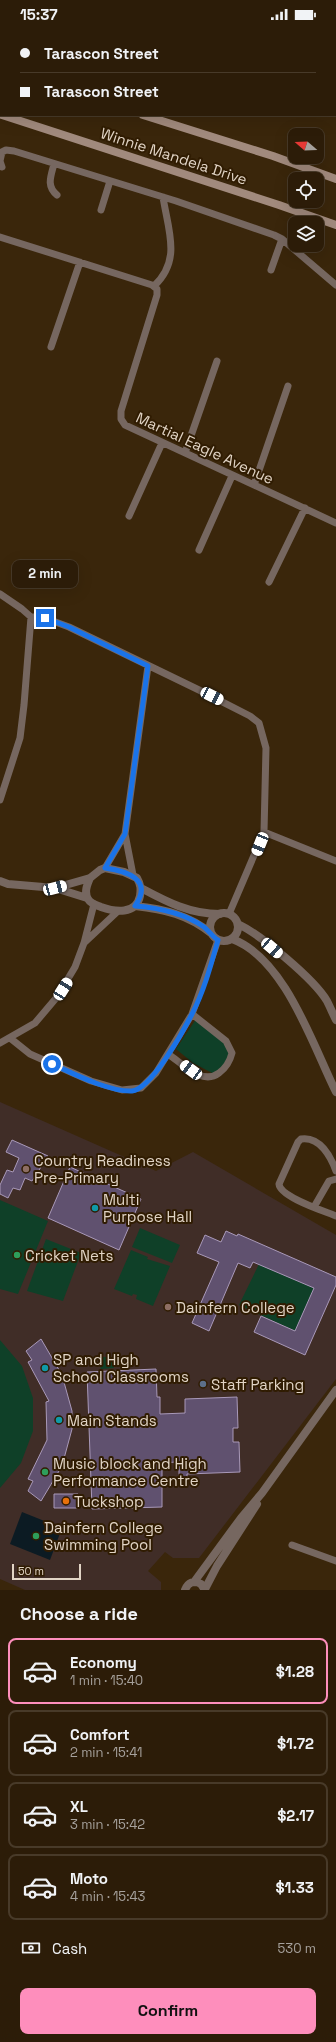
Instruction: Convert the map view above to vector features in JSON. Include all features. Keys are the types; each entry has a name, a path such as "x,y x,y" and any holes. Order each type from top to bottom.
{"main road":[{"name":"Winnie Mandela Drive","path":"4,116 279,205 336,225"},
{"name":"Winnie Mandela Drive","path":"146,116 273,156 336,179"}],"street":[{"path":"2,168 1,156 2,152 6,150 163,197 282,239 336,285"},
{"path":"54,164 50,188 57,195"},
{"path":"101,210 110,181"},
{"path":"0,237 154,286 165,275 171,260 171,249 163,197"},
{"path":"271,270 282,239"},
{"path":"52,347 80,262"},
{"name":"Martial Eagle Avenue","path":"154,286 157,294 121,415 125,425 162,444 185,453 336,523"},
{"path":"185,453 217,362"},
{"path":"254,485 288,386"},
{"path":"129,516 162,444"},
{"path":"199,550 232,476"},
{"path":"269,582 305,508"},
{"path":"0,594 31,617 42,616 69,627 199,690 250,716 259,723 266,748 264,832 229,914"},
{"path":"0,800 20,738 31,617"},
{"path":"133,875 125,834 148,666"},
{"path":"264,832 336,861"},
{"path":"55,888 90,878 105,868 125,834"},
{"path":"3,883 55,888 87,898 94,904 117,912 126,911 135,906 139,901 141,888 137,878 133,875 105,868"},
{"path":"87,898 86,891 90,878"},
{"path":"141,888 168,902 186,909 201,913 229,914 238,924 260,937 316,987 326,1000 336,1020"},
{"path":"0,1043 35,1023 57,997 75,967 84,943 94,904"},
{"path":"135,906 159,909 184,916 212,934 218,940 227,941 232,939 237,933 238,924"},
{"path":"84,943 117,912"},
{"path":"212,934 211,924 220,914"},
{"path":"232,939 245,945 254,952 284,987 300,1014 336,1092"},
{"path":"10,1038 30,1054 92,1080 122,1090 141,1088 152,1077 168,1054 192,1014 218,940"},
{"path":"168,1054 202,1078 209,1079 214,1077 227,1066 232,1053 229,1044 192,1014"},
{"path":"336,1171 330,1156 317,1143 305,1139 298,1142 281,1179 279,1188 293,1198 336,1216"},
{"path":"314,1207 329,1181 336,1179"},
{"path":"194,1582 336,1390"},
{"path":"185,1590 188,1584 194,1582 201,1584 205,1590 217,1566 253,1511 262,1492"},
{"path":"292,1545 336,1561"}],"shaded area":[{"name":"Dainfern College","path":"0,1102 156,1171 193,1152 336,1235 336,1379 199,1558 173,1558 165,1552 148,1571 161,1582 161,1590 25,1590 0,1579"}],"green space":[{"path":"196,1019 212,1029 232,1053 224,1067 214,1074 193,1063 176,1049"},
{"name":"Cricket Nets","path":"0,1200 48,1221 18,1294 0,1289"},
{"path":"140,1228 180,1245 172,1263 132,1247"},
{"path":"46,1239 81,1253 63,1301 27,1291"},
{"path":"131,1250 148,1257 147,1259 170,1266 153,1306 136,1299 137,1295 133,1294 132,1296 114,1289"},
{"path":"259,1264 314,1288 295,1331 239,1305"},
{"path":"0,1340 22,1366 33,1398 33,1431 21,1463 0,1488"},
{"path":"98,1357 113,1357 114,1368 101,1369"}],"water":[{"name":"Dainfern College Swimming Pool","path":"22,1512 62,1528 50,1560 10,1544"}],"building":[{"name":"Country Readiness Pre-Primary","path":"12,1140 48,1156 32,1181 25,1178 20,1190 13,1188 8,1198 0,1194 0,1185 7,1170 13,1172 19,1158 6,1152"},
{"name":"Multi Purpose Hall","path":"70,1167 141,1199 119,1250 48,1218"},
{"path":"226,1231 237,1236 238,1234 336,1277 336,1285 305,1355 254,1332 261,1316 295,1331 314,1288 253,1262 250,1268 238,1263 209,1331 192,1323 219,1262 197,1253 205,1235 221,1242"},
{"path":"41,1339 62,1375 72,1411 72,1429 62,1466 41,1501 28,1491 33,1481 28,1479 47,1440 46,1402 49,1401 28,1362 32,1360 26,1351"},
{"path":"156,1369 157,1397 160,1397 160,1414 185,1413 185,1399 237,1397 238,1428 233,1428 233,1442 239,1442 240,1472 187,1474 187,1479 179,1479 179,1466 177,1466 176,1462 162,1463 162,1507 92,1509 87,1372"},
{"name":"Tuckshop","path":"54,1494 78,1494 78,1508 54,1508"}],"place":[{"name":"Country Readiness Pre-Primary","path":"26,1169"},
{"name":"Multi Purpose Hall","path":"95,1208"},
{"name":"Cricket Nets","path":"17,1255"},
{"name":"Dainfern College","path":"168,1307"},
{"name":"SP and High School Classrooms","path":"45,1368"},
{"name":"Staff Parking","path":"203,1384"},
{"name":"Main Stands","path":"59,1420"},
{"name":"Music block and High Performance Centre","path":"45,1472"},
{"name":"Tuckshop","path":"66,1501"},
{"name":"Dainfern College Swimming Pool","path":"36,1536"}],"route":[{"path":"45,618 69,627 148,666 125,834 105,868 118,870 133,875 137,878 141,888 139,901 135,906 165,910 184,916 204,928 218,940 192,1014 156,1073 149,1082 141,1088 132,1091 112,1088 52,1064"}]}
